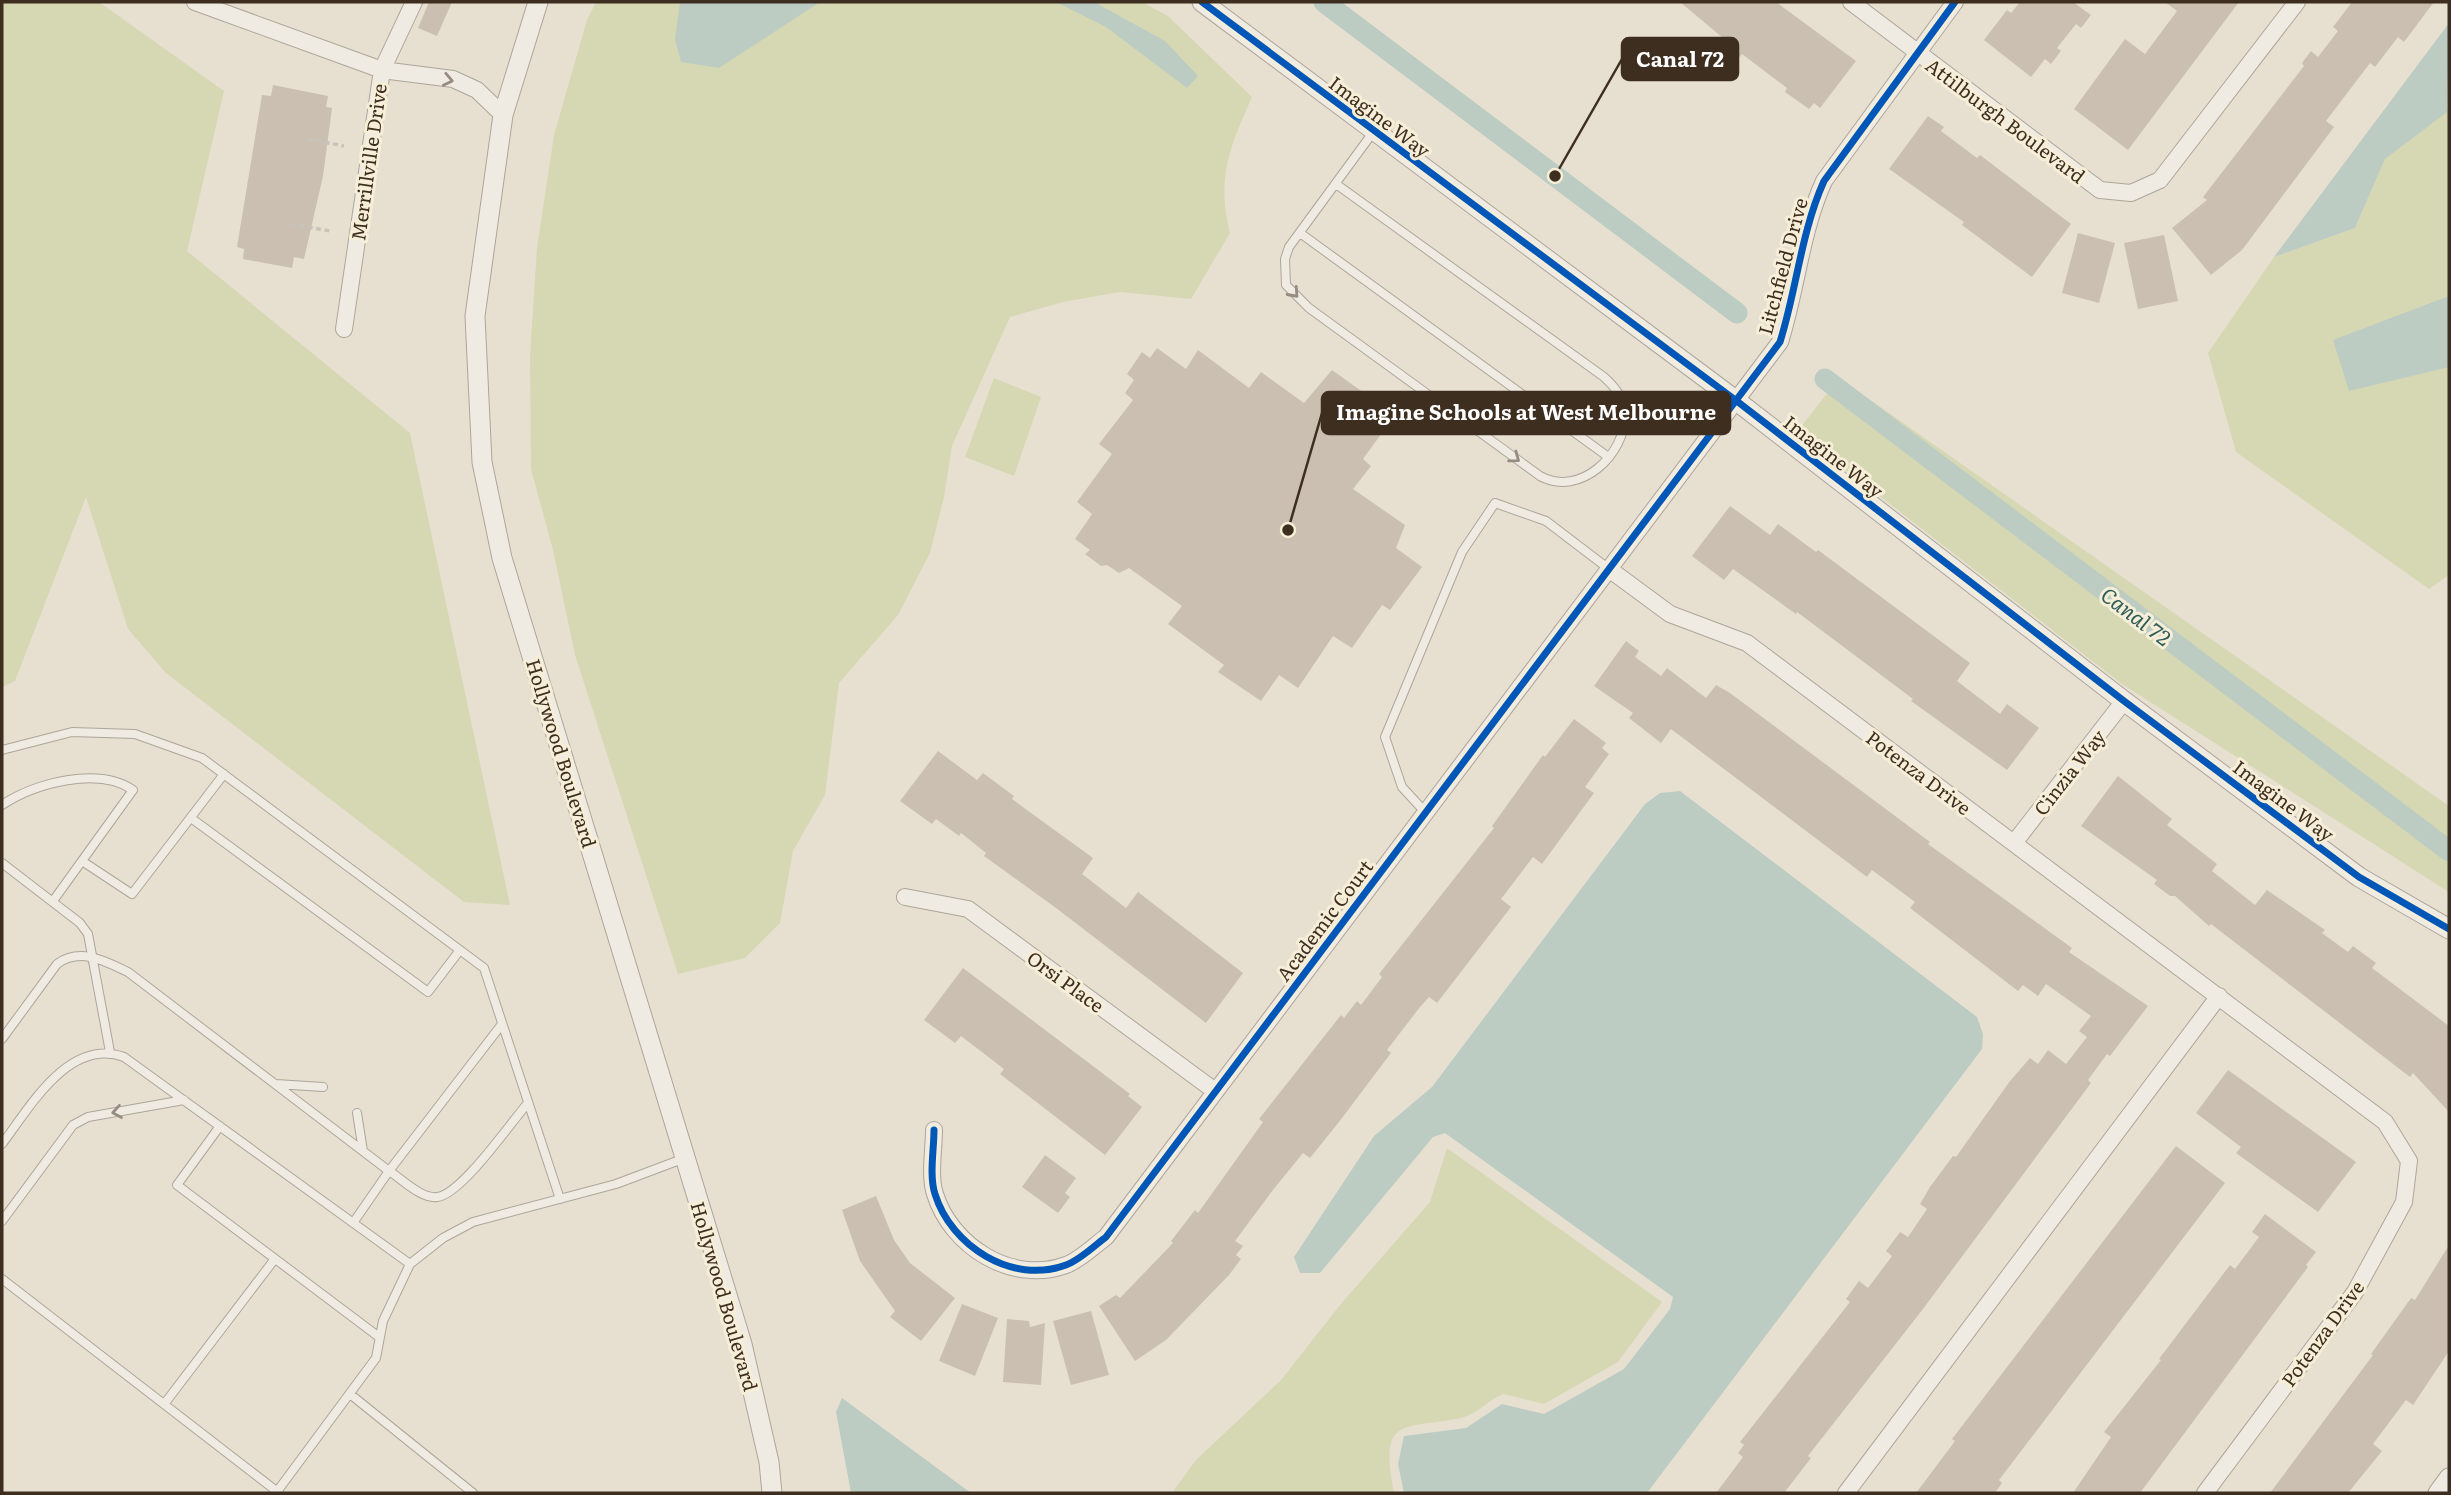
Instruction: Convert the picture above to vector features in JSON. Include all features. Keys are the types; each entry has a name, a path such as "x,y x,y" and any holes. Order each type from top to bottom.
{"street":[{"path":"195,2 382,70 453,79 477,90 503,115"},
{"name":"Merrillville Drive","path":"344,329 382,70 414,2"},
{"name":"Hollywood Boulevard","path":"538,2 503,115 475,317 482,462 502,558 742,1343 769,1462 772,1493"},
{"name":"Imagine Way","path":"1202,2 1738,402 2124,701 2359,877 2449,929"},
{"name":"Attilburgh Boulevard","path":"1851,2 2100,190 2132,193 2160,180 2297,2"},
{"name":"Litchfield Drive","path":"1738,402 1780,342 1796,286 1810,213 1824,181 1955,2"},
{"name":"Academic Court","path":"934,1130 934,1193 954,1232 987,1259 1028,1270 1067,1265 1106,1237 1425,812 1738,402"},
{"name":"Potenza Drive","path":"1609,569 1670,614 1747,643 2385,1122 2409,1161 2404,1202 2355,1292 2205,1493"},
{"name":"Cinzia Way","path":"2014,843 2124,701"},
{"name":"Orsi Place","path":"905,897 968,909 1215,1091"},
{"path":"1846,1493 2218,996"},
{"path":"2438,1493 2449,1478"}],"lane":[{"path":"1336,184 1616,388 1623,401 1624,427 1607,456 1589,476 1579,482 1561,485 1540,477 1294,295 1286,285 1283,271 1289,247 1374,131"},
{"path":"1300,233 1607,456"},
{"path":"1425,812 1402,787 1385,737 1462,552 1495,503 1546,521 1609,569"},
{"path":"2,750 72,732 135,734 202,758 484,968 560,1199"},
{"path":"82,861 132,894 224,774"},
{"path":"2,804 46,785 86,780 121,782 133,790 53,901"},
{"path":"191,818 428,992 460,950"},
{"path":"2,863 80,923 88,934 110,1052"},
{"path":"2,1039 57,964 66,957 92,956 128,972 389,1171 424,1195 437,1198 455,1189 528,1102"},
{"path":"353,1223 389,1171 502,1024"},
{"path":"2,1144 56,1076 72,1061 92,1054 110,1052 124,1057 410,1264"},
{"path":"276,1084 323,1087"},
{"path":"2,1221 73,1125 88,1117 184,1100"},
{"path":"357,1113 363,1151"},
{"path":"220,1126 177,1185 379,1337"},
{"path":"2,1279 277,1493 376,1358 379,1337 391,1299 410,1264 443,1238 473,1222 616,1184 685,1158"},
{"path":"165,1404 274,1260"},
{"path":"350,1394 472,1493"}],"path":[{"path":"308,139 344,146"},
{"path":"291,223 330,231"}],"green space":[{"path":"2,2 99,2 224,91 187,251 410,433 510,905 464,902 166,673 128,629 86,497 15,681 2,687"},
{"path":"596,2 1142,2 1168,16 1252,97 1237,132 1225,179 1224,196 1230,233 1191,299 1120,292 1063,302 1010,317 952,446 944,497 930,553 898,615 839,683 825,795 793,851 780,923 745,958 678,974 575,655 553,550 531,469 530,356 537,248 554,135 587,20"},
{"path":"2449,108 2449,575 2429,589 2236,452 2208,353 2274,257 2355,228 2385,159"},
{"path":"994,378 1041,397 1014,476 965,457"},
{"path":"1839,378 2449,806 2449,892 2122,684 1797,432"},
{"path":"1447,1148 1662,1302 1618,1362 1544,1404 1503,1394 1461,1418 1410,1426 1400,1431 1393,1438 1390,1450 1394,1493 1172,1493 1196,1460 1281,1380 1340,1305 1430,1202"}],"shaded area":[{"path":"680,2 820,2 719,68 681,62 675,39"},
{"path":"1056,2 1094,2 1165,41 1198,76 1187,88 1106,27"},
{"path":"2449,23 2447,112 2385,159 2355,228 2274,257"},
{"path":"2449,296 2449,367 2349,391 2333,340"},
{"path":"1680,791 1977,1017 1983,1034 1982,1049 1647,1493 1404,1493 1398,1464 1404,1436 1466,1428 1502,1404 1544,1414 1624,1369 1670,1309 1673,1297 1445,1133 1433,1137 1320,1273 1300,1273 1294,1257 1374,1136 1432,1087 1645,804 1660,793"},
{"path":"842,1398 971,1493 851,1493 836,1412"}],"building":[{"path":"429,2 452,2 437,36 418,28"},
{"path":"1680,2 1776,2 1856,61 1820,108 1814,103 1809,109 1785,92 1787,88 1742,54 1738,59 1725,49 1729,43"},
{"path":"2020,2 2073,2 2091,15 2081,28 2076,24 2057,48 2061,51 2051,64 2045,59 2031,77 1984,40 2007,10 2011,13"},
{"path":"2165,2 2239,2 2128,150 2074,109 2125,39 2145,54 2177,11"},
{"path":"2352,2 2434,2 2404,42 2398,37 2375,67 2370,63 2326,121 2334,127 2242,250 2211,275 2172,228 2207,200 2203,197 2304,66 2302,63 2311,51 2318,57 2338,31 2333,27"},
{"path":"273,85 328,96 326,107 332,108 323,176 304,259 294,257 292,268 243,259 244,249 237,247 262,95 271,96"},
{"path":"1928,116 1944,127 1941,131 1977,158 1980,155 2071,224 2032,277 1962,225 1964,222 1889,169"},
{"path":"2078,233 2115,243 2099,303 2062,293"},
{"path":"2164,235 2178,301 2138,309 2124,243"},
{"path":"1157,348 1186,369 1198,350 1249,388 1261,372 1304,403 1332,370 1395,415 1363,459 1371,466 1353,489 1405,525 1396,548 1422,567 1390,610 1382,605 1352,648 1333,636 1298,688 1279,675 1261,701 1218,672 1224,665 1168,624 1182,606 1129,568 1119,573 1107,565 1101,566 1085,554 1090,550 1075,539 1092,514 1077,502 1112,454 1099,444 1133,400 1125,393 1134,380 1127,374 1142,352 1150,358"},
{"path":"1730,506 1770,535 1778,524 1816,552 1818,550 1970,663 1957,681 2000,714 2007,704 2039,728 2007,770 1911,701 1913,699 1797,612 1796,614 1733,569 1724,580 1692,556"},
{"path":"1626,641 1639,651 1635,657 1661,676 1667,668 1706,698 1716,685 1730,693 1930,842 1928,844 2072,948 2069,952 2148,1006 2110,1056 2107,1054 2088,1080 2091,1083 1923,1309 1808,1456 1811,1458 1784,1493 1716,1493 1743,1457 1738,1453 1744,1445 1740,1442 1850,1302 1846,1299 1859,1281 1868,1288 1892,1256 1886,1251 1900,1232 1908,1237 1927,1209 1920,1204 1930,1187 1953,1156 1956,1157 2010,1081 2030,1058 2038,1064 2048,1050 2066,1064 2087,1037 2079,1031 2091,1016 2046,984 2038,996 2023,985 2018,991 1910,908 1915,902 1872,870 1867,877 1671,729 1661,743 1629,718 1633,713 1594,686"},
{"path":"1574,719 1606,743 1602,748 1609,754 1585,787 1594,793 1542,864 1533,857 1501,899 1511,907 1437,1003 1429,997 1420,1007 1387,1050 1391,1053 1339,1122 1310,1158 1303,1153 1273,1190 1235,1241 1243,1246 1236,1255 1241,1259 1229,1275 1166,1340 1135,1361 1099,1306 1116,1295 1120,1298 1173,1243 1171,1241 1195,1210 1198,1213 1263,1122 1259,1119 1341,1015 1344,1018 1357,1001 1361,1005 1382,977 1379,974 1494,828 1492,826 1543,755 1545,757"},
{"path":"938,751 977,780 983,773 1014,796 1012,799 1093,858 1082,874 1126,908 1138,892 1243,973 1206,1023 984,856 986,853 961,833 959,836 936,819 932,824 900,801"},
{"path":"2118,776 2172,819 2167,825 2217,864 2212,871 2255,905 2267,890 2325,930 2322,933 2348,952 2353,946 2376,963 2372,968 2449,1026 2449,1112 2413,1073 2410,1077 2211,924 2209,926 2175,896 2170,896 2154,884 2157,880 2081,826"},
{"path":"963,968 1130,1094 1128,1096 1142,1107 1105,1155 1000,1074 1004,1069 961,1036 955,1043 924,1020"},
{"path":"2228,1070 2356,1162 2318,1212 2236,1153 2241,1147 2196,1113"},
{"path":"2176,1146 2225,1183 1999,1480 2002,1483 1995,1493 1916,1493 1955,1441 1952,1439"},
{"path":"1045,1155 1076,1178 1065,1193 1070,1197 1058,1213 1022,1187"},
{"path":"876,1196 894,1240 910,1263 955,1298 921,1341 890,1317 895,1311 860,1261 842,1210"},
{"path":"2265,1214 2316,1252 2306,1265 2308,1267 2140,1493 2073,1493 2111,1437 2104,1432 2161,1360 2159,1359 2230,1265 2235,1269 2259,1237 2252,1232"},
{"path":"2449,1245 2449,1351 2413,1405 2406,1400 2373,1444 2382,1451 2348,1493 2270,1493 2373,1355 2371,1354 2411,1298 2415,1300"},
{"path":"962,1304 998,1318 975,1376 939,1361"},
{"path":"1091,1311 1109,1375 1071,1385 1053,1321"},
{"path":"1007,1319 1029,1321 1030,1327 1045,1323 1041,1385 1003,1382"}],"waterway":[{"name":"Canal 72","path":"1324,2 1737,313"},
{"name":"Canal 72","path":"1825,379 2449,851"}],"cycle path":[{"path":"1202,2 1738,402 2124,701 2359,877 2449,929"},
{"path":"934,1130 932,1171 935,1194 943,1213 955,1230 969,1245 986,1256 1025,1270 1046,1270 1071,1263 1106,1237 1780,342 1804,240 1824,181 1955,2"}],"place":[{"name":"Canal 72","path":"1555,176"},
{"name":"Imagine Schools at West Melbourne","path":"1288,530"}]}
